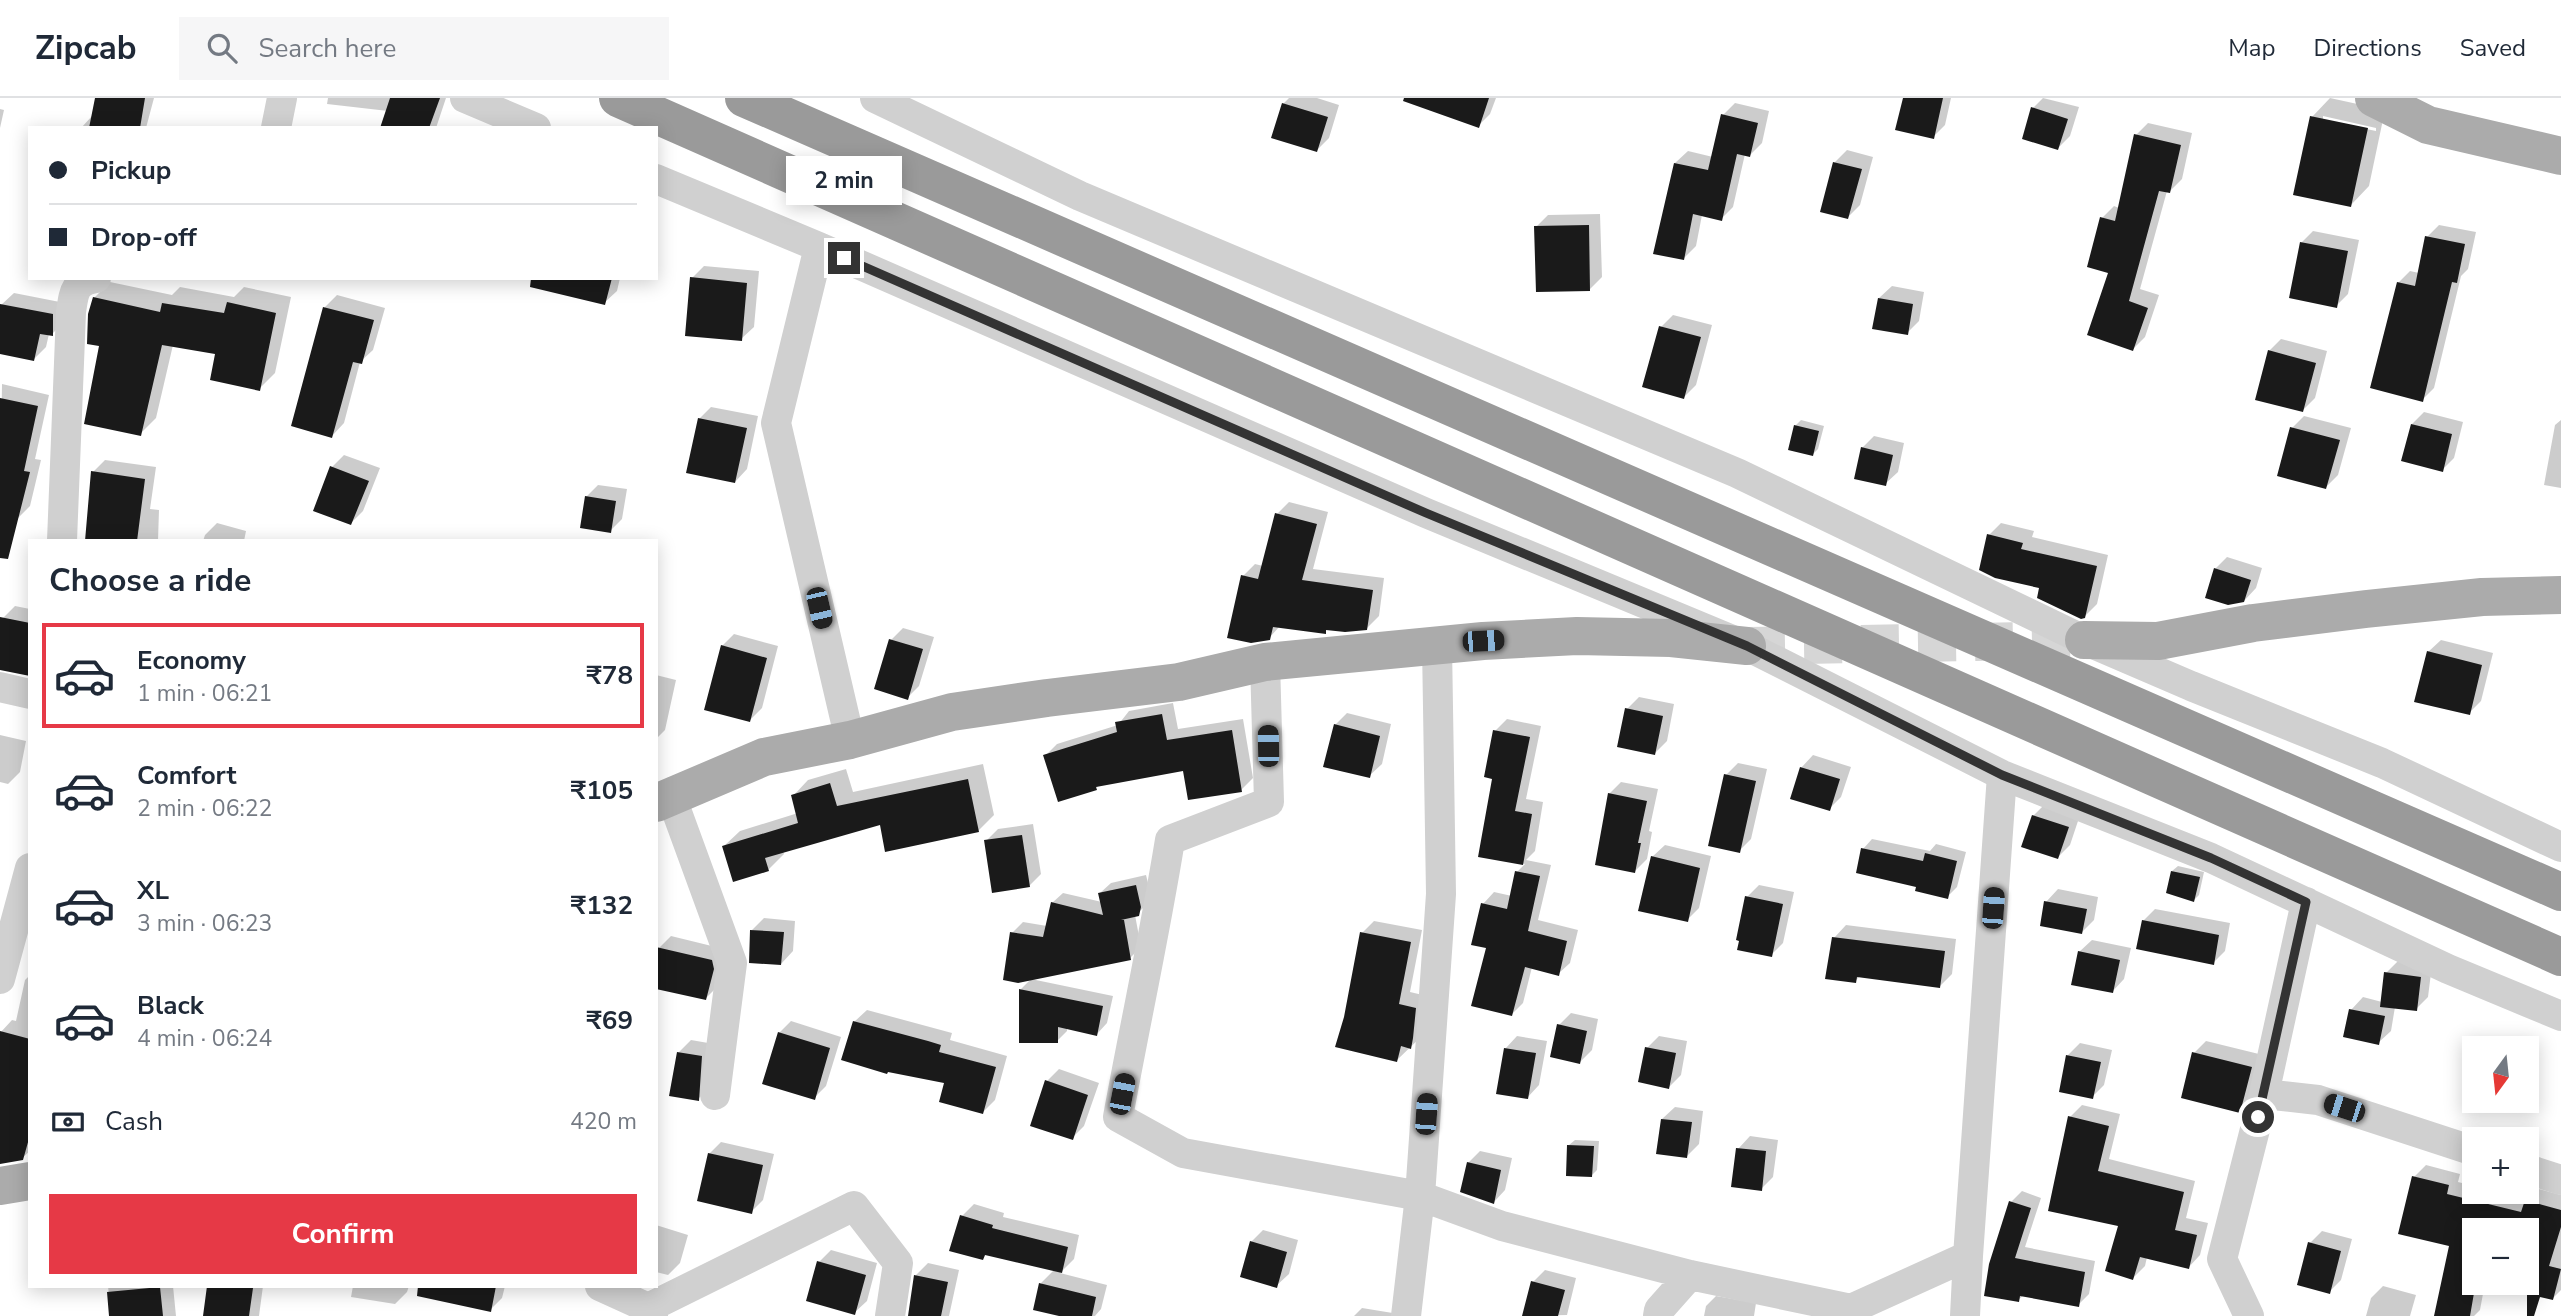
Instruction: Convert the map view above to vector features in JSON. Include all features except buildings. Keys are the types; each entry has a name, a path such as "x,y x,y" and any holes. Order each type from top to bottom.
{"highway":[{"path":"618,98 2561,957"},
{"path":"744,98 2561,892"}],"main road":[{"path":"2374,98 2428,125 2561,156"},
{"path":"2084,640 2158,641 2253,622 2366,609 2482,597 2561,595"},
{"path":"664,799 764,757 850,740 952,712 1179,682 1265,662 1437,645 1577,636 1671,638 1747,646"},
{"path":"0,1186 28,1181"}],"street":[{"path":"276,126 282,98"},
{"path":"465,98 531,126"},
{"path":"875,98 1080,196 1737,473 2084,640 2382,763 2561,847"},
{"path":"658,179 1426,513 1747,646 2002,775 2211,858 2448,969 2561,1016"},
{"path":"819,247 776,424 850,740"},
{"path":"62,539 71,312 74,291 84,280"},
{"path":"1406,1316 1420,1196 1441,894 1437,645"},
{"path":"1265,662 1269,802 1170,840 1157,923 1118,1116 1183,1153 1420,1196 1502,1226 1690,1275 1851,1308 1968,1256"},
{"path":"0,687 28,694"},
{"path":"1965,1316 2002,775"},
{"path":"664,799 732,963 715,1095"},
{"path":"0,979 28,875"},
{"path":"2249,1316 2222,1259 2264,1094 2306,902"},
{"path":"2264,1094 2318,1100 2462,1147"},
{"path":"2539,1172 2561,1180"},
{"path":"604,1288 650,1312 854,1206 898,1263 890,1316"},
{"path":"1658,1316 1659,1310 1690,1275"}],"tunnel":[{"path":"1747,646 2084,640"}],"route":[{"path":"844,258 1426,513 1747,646 2002,775 2211,858 2306,902 2258,1117"}]}
